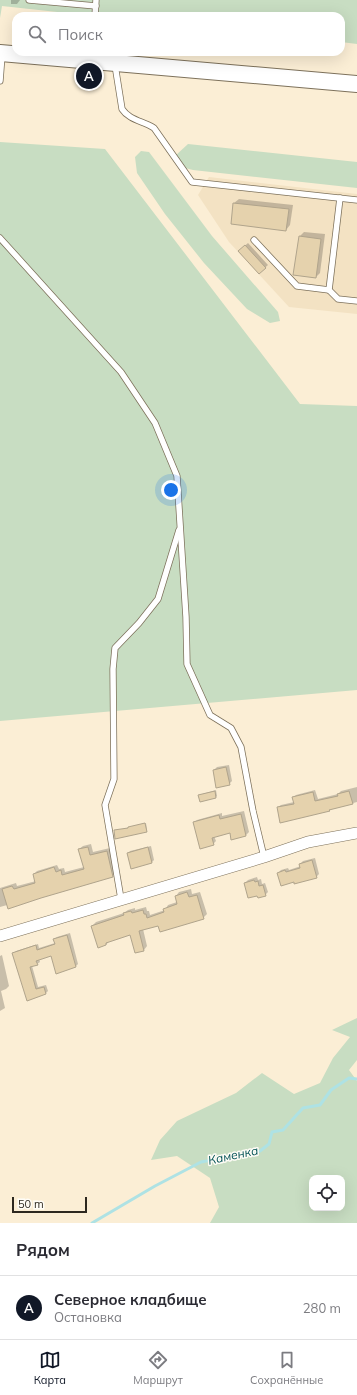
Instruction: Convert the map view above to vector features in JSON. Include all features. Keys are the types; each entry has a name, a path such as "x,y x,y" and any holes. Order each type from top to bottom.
{"main road":[{"path":"1,53 12,54"},
{"path":"47,56 357,84"}],"street":[{"path":"0,936 264,857 308,842 357,833"}],"lane":[{"path":"29,0 96,3"},
{"path":"0,81 1,53"},
{"path":"114,63 122,109 134,119 146,123 154,128 192,182 357,200"},
{"path":"329,290 340,198"},
{"path":"0,238 121,372 155,423 177,476 188,664 210,715 231,728 241,747 253,811 264,857"},
{"path":"254,240 297,286 329,290 338,299 357,302"},
{"path":"121,899 105,805 114,779 113,669 115,648 139,623 158,599 180,526"}],"shaded area":[{"path":"209,177 357,194 357,314 289,307 229,242 198,195"}],"green space":[{"path":"0,0 357,0 357,44 345,42 345,12 57,12 2,6 0,18"},
{"path":"0,142 105,149 300,404 357,406 357,690 0,721"},
{"path":"188,144 357,162 357,188 193,170 177,166 175,156"},
{"path":"141,151 149,152 212,236 278,312 280,321 270,323 247,309 204,263 165,214 137,173 135,157"},
{"path":"357,1018 357,1060 349,1070 357,1081 357,1223 210,1223 219,1207 210,1178 177,1156 151,1160 160,1140 177,1121 236,1093 262,1073 294,1094 320,1083 333,1058 350,1037 332,1030"}],"building":[{"path":"233,203 289,209 286,231 231,224"},
{"path":"299,236 321,239 316,278 293,275"},
{"path":"245,245 266,268 259,274 238,251"},
{"path":"226,767 230,785 216,788 213,770"},
{"path":"215,791 216,798 200,802 198,795"},
{"path":"349,791 353,804 280,823 277,807 294,804 292,797 313,792 315,801 338,796 337,794"},
{"path":"241,814 246,836 231,840 230,833 212,838 214,845 200,849 193,822 219,815 220,819"},
{"path":"145,823 147,832 115,839 114,830"},
{"path":"88,847 90,855 107,851 113,877 8,909 2,889 12,886 14,889 35,883 33,874 54,867 56,872 61,870 62,875 84,869 78,849"},
{"path":"148,847 152,863 131,869 127,853"},
{"path":"312,860 317,878 281,886 277,873 285,870 286,872 300,868 299,864"},
{"path":"254,880 255,882 258,881 259,886 263,885 266,896 248,898 244,883"},
{"path":"187,892 189,897 197,895 204,919 160,932 158,926 139,931 144,951 135,953 130,935 106,943 106,945 98,948 91,926 124,915 123,913 131,911 132,913 143,910 147,918 164,912 163,909 177,904 175,896"},
{"path":"67,935 76,967 56,974 51,956 36,961 38,965 30,967 36,989 44,987 46,994 27,1001 12,953 36,945 37,950 55,944 53,939"}],"waterway":[{"name":"Каменка","path":"92,1223 155,1186 201,1162 260,1151 269,1144 272,1132 283,1130 303,1108 320,1105 331,1090 349,1078 357,1079"}],"place":[{"name":"Северное кладбище","path":"89,76"}]}
